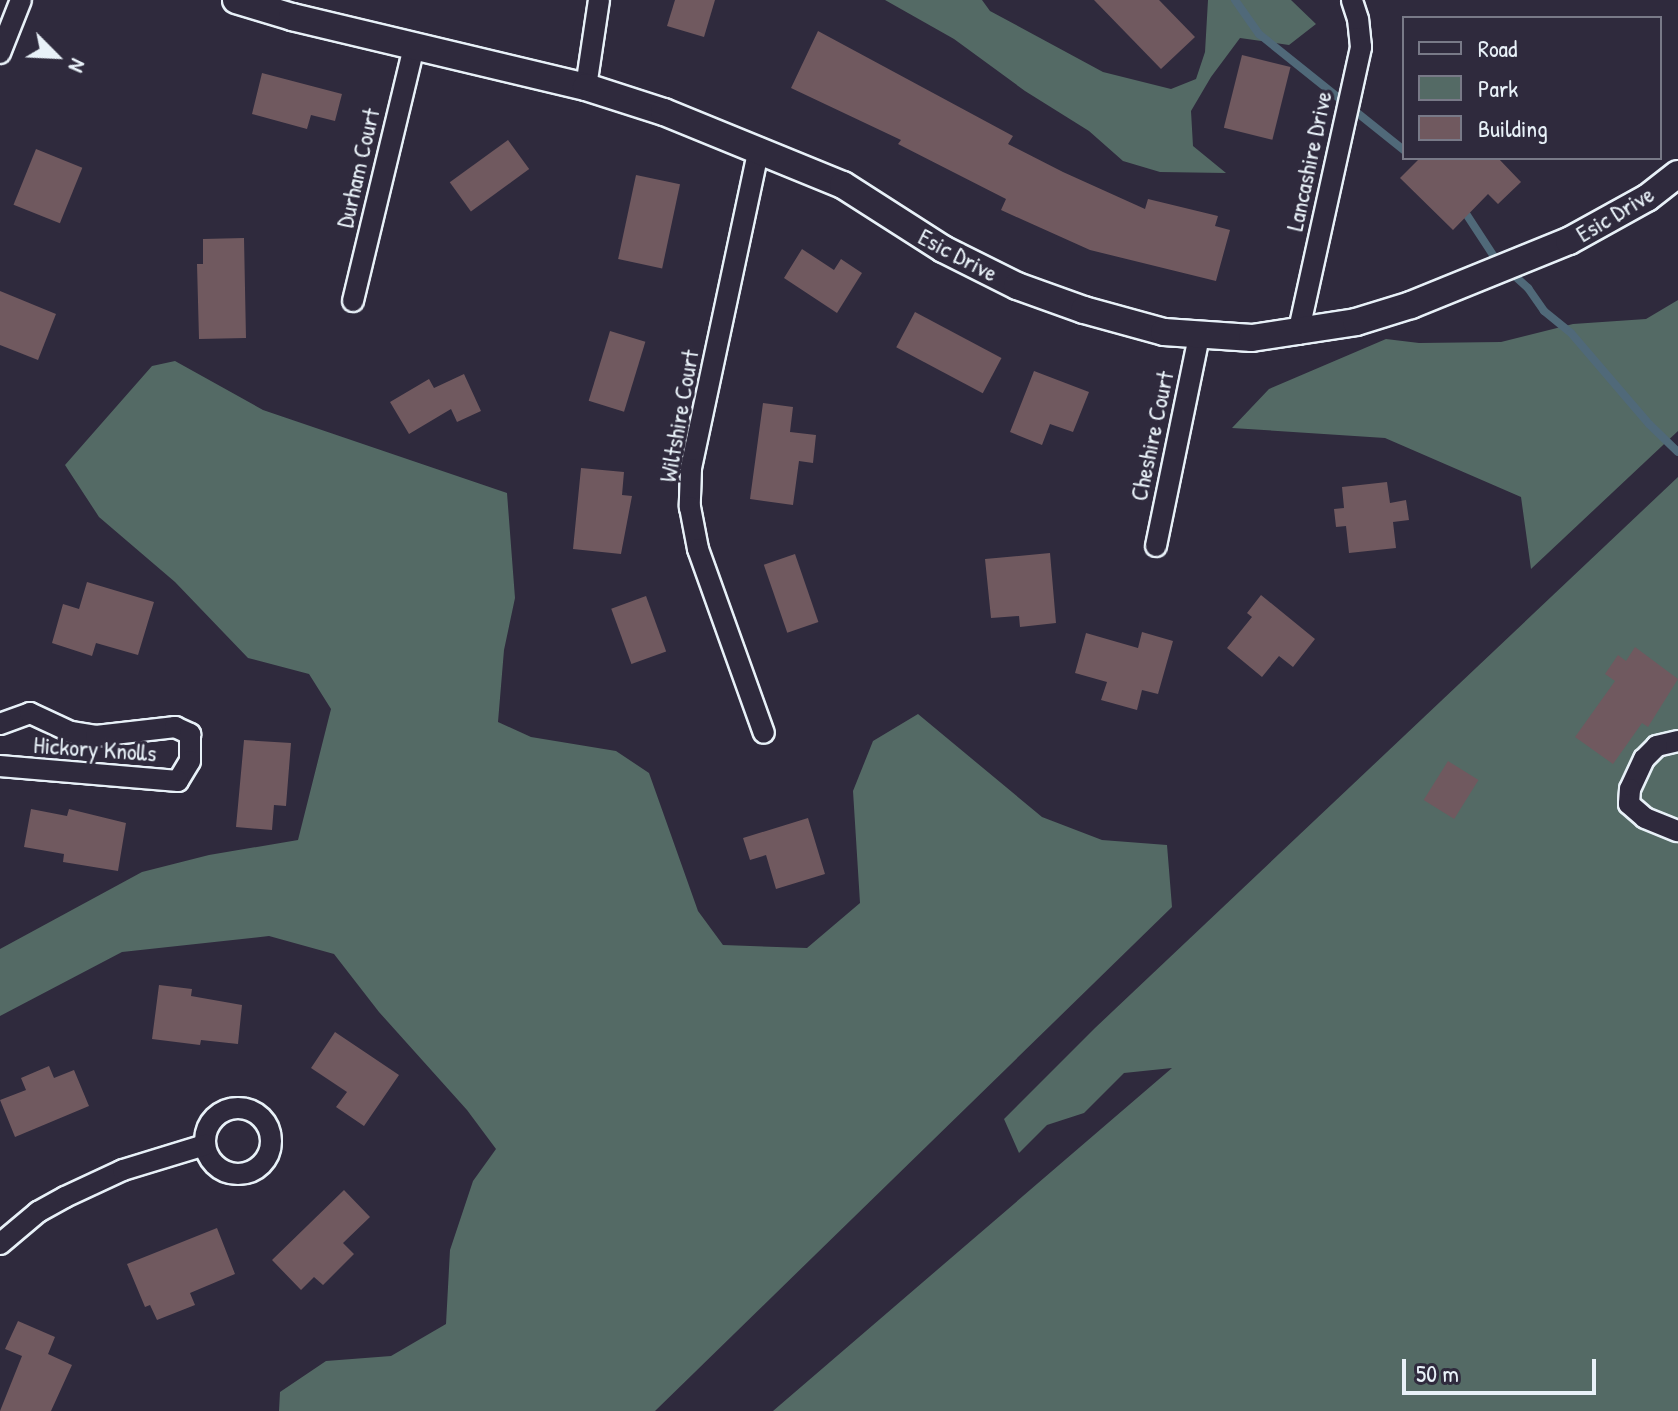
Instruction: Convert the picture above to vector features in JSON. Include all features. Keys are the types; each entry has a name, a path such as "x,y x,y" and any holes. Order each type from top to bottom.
{"street":[{"path":"0,53 21,0"},
{"name":"Esic Drive","path":"236,0 586,87 759,148 843,185 943,249 1017,286 1084,310 1164,332 1252,338 1298,334 1356,322 1411,305 1543,253 1647,198 1678,174"},
{"path":"586,87 599,0"},
{"name":"Lancashire Drive","path":"1298,334 1361,47 1352,0"},
{"name":"Durham Court","path":"353,301 414,46"},
{"name":"Wiltshire Court","path":"759,148 691,469 690,507 698,549 764,733"},
{"name":"Cheshire Court","path":"1156,546 1199,336"},
{"name":"Hickory Knolls","path":"0,724 30,713 71,732 96,736 175,727 190,734 190,761 178,781 0,766"},
{"path":"1678,741 1657,746 1644,759 1630,789 1629,804 1645,818 1678,831"},
{"path":"0,1244 38,1212 65,1197 123,1170 205,1145"}],"green space":[{"path":"885,0 982,0 990,11 1103,72 1171,89 1196,79 1205,52 1208,0 1291,0 1316,24 1289,45 1240,38 1211,77 1191,111 1193,146 1226,173 1160,172 1123,161 1089,131 1025,91 954,39"},
{"path":"1678,300 1678,431 1531,569 1521,497 1385,438 1232,428 1269,389 1386,339 1419,343 1501,342 1573,324 1646,319"},
{"path":"175,361 263,410 507,493 515,598 504,650 498,722 531,737 616,751 649,773 698,911 723,945 807,948 860,903 853,791 873,741 918,714 1042,817 1102,840 1167,845 1172,907 655,1411 279,1411 280,1392 326,1361 391,1356 446,1324 450,1250 473,1181 496,1149 467,1110 379,1012 334,954 269,936 122,952 0,1016 0,949 142,872 209,855 298,840 331,709 309,674 248,658 175,582 99,517 65,465 152,366"},
{"path":"1678,477 1678,1411 773,1411 1172,1068 1124,1073 1084,1113 1047,1125 1019,1153 1004,1119 1095,1028"}],"building":[{"path":"675,0 715,0 704,37 667,26"},
{"path":"1094,0 1159,0 1195,37 1161,69"},
{"path":"818,31 1013,136 1008,144 1063,172 1145,209 1148,199 1218,216 1215,226 1230,230 1216,281 1090,250 1001,210 1006,199 898,144 901,140 791,88"},
{"path":"1242,55 1291,67 1272,140 1224,128"},
{"path":"262,73 342,94 335,121 311,115 307,129 252,114"},
{"path":"508,140 529,169 471,211 450,182"},
{"path":"36,149 82,168 60,223 14,205"},
{"path":"1418,160 1500,160 1521,182 1498,204 1488,194 1453,230 1400,178"},
{"path":"636,175 680,184 662,268 618,259"},
{"path":"244,238 246,338 199,339 197,264 203,264 203,239"},
{"path":"802,249 834,270 841,259 862,273 837,313 784,278"},
{"path":"0,291 56,314 38,360 0,345"},
{"path":"915,312 1002,358 983,393 896,347"},
{"path":"610,331 645,342 624,412 589,401"},
{"path":"1034,371 1089,392 1073,432 1050,424 1042,445 1010,432"},
{"path":"464,374 481,411 457,422 451,409 409,434 390,402 429,379 434,388"},
{"path":"763,403 793,407 790,432 816,435 813,463 799,461 793,505 750,499"},
{"path":"581,468 624,472 622,495 632,496 621,554 573,549"},
{"path":"1387,482 1390,503 1406,500 1409,520 1393,522 1396,548 1349,553 1346,526 1336,527 1334,509 1344,508 1342,487"},
{"path":"1050,553 1056,623 1020,627 1019,616 991,618 985,559"},
{"path":"795,554 818,622 787,633 764,565"},
{"path":"87,582 154,602 138,655 96,643 92,656 52,643 63,604 79,609"},
{"path":"1261,595 1315,639 1293,667 1279,656 1262,677 1227,648 1252,617 1247,613"},
{"path":"646,596 666,651 631,664 611,609"},
{"path":"1142,632 1173,641 1158,694 1142,690 1137,710 1101,700 1107,682 1075,673 1086,633 1138,648"},
{"path":"1635,647 1678,679 1648,727 1642,723 1613,764 1575,737 1615,681 1605,674 1618,655 1626,661"},
{"path":"244,740 291,743 286,806 274,805 272,830 236,827"},
{"path":"1448,761 1479,780 1454,819 1424,800"},
{"path":"31,809 67,816 69,809 126,823 118,871 63,862 64,854 24,847"},
{"path":"808,818 825,874 776,889 766,855 750,860 743,838"},
{"path":"159,985 192,989 191,996 242,1005 238,1044 201,1040 200,1045 152,1039"},
{"path":"335,1032 399,1075 364,1126 336,1107 347,1092 311,1068"},
{"path":"49,1066 54,1078 74,1070 89,1106 15,1137 0,1100 26,1090 21,1078"},
{"path":"344,1190 370,1217 343,1243 354,1254 323,1285 314,1277 301,1290 272,1260"},
{"path":"217,1228 235,1274 190,1293 195,1305 157,1320 150,1305 145,1307 127,1264"},
{"path":"18,1321 55,1337 48,1354 72,1365 51,1411 0,1411 22,1356 5,1349"}],"waterway":[{"path":"1235,0 1259,34 1402,148"},
{"path":"1461,206 1495,258 1528,288 1544,311 1571,333 1649,424 1678,452"}]}
